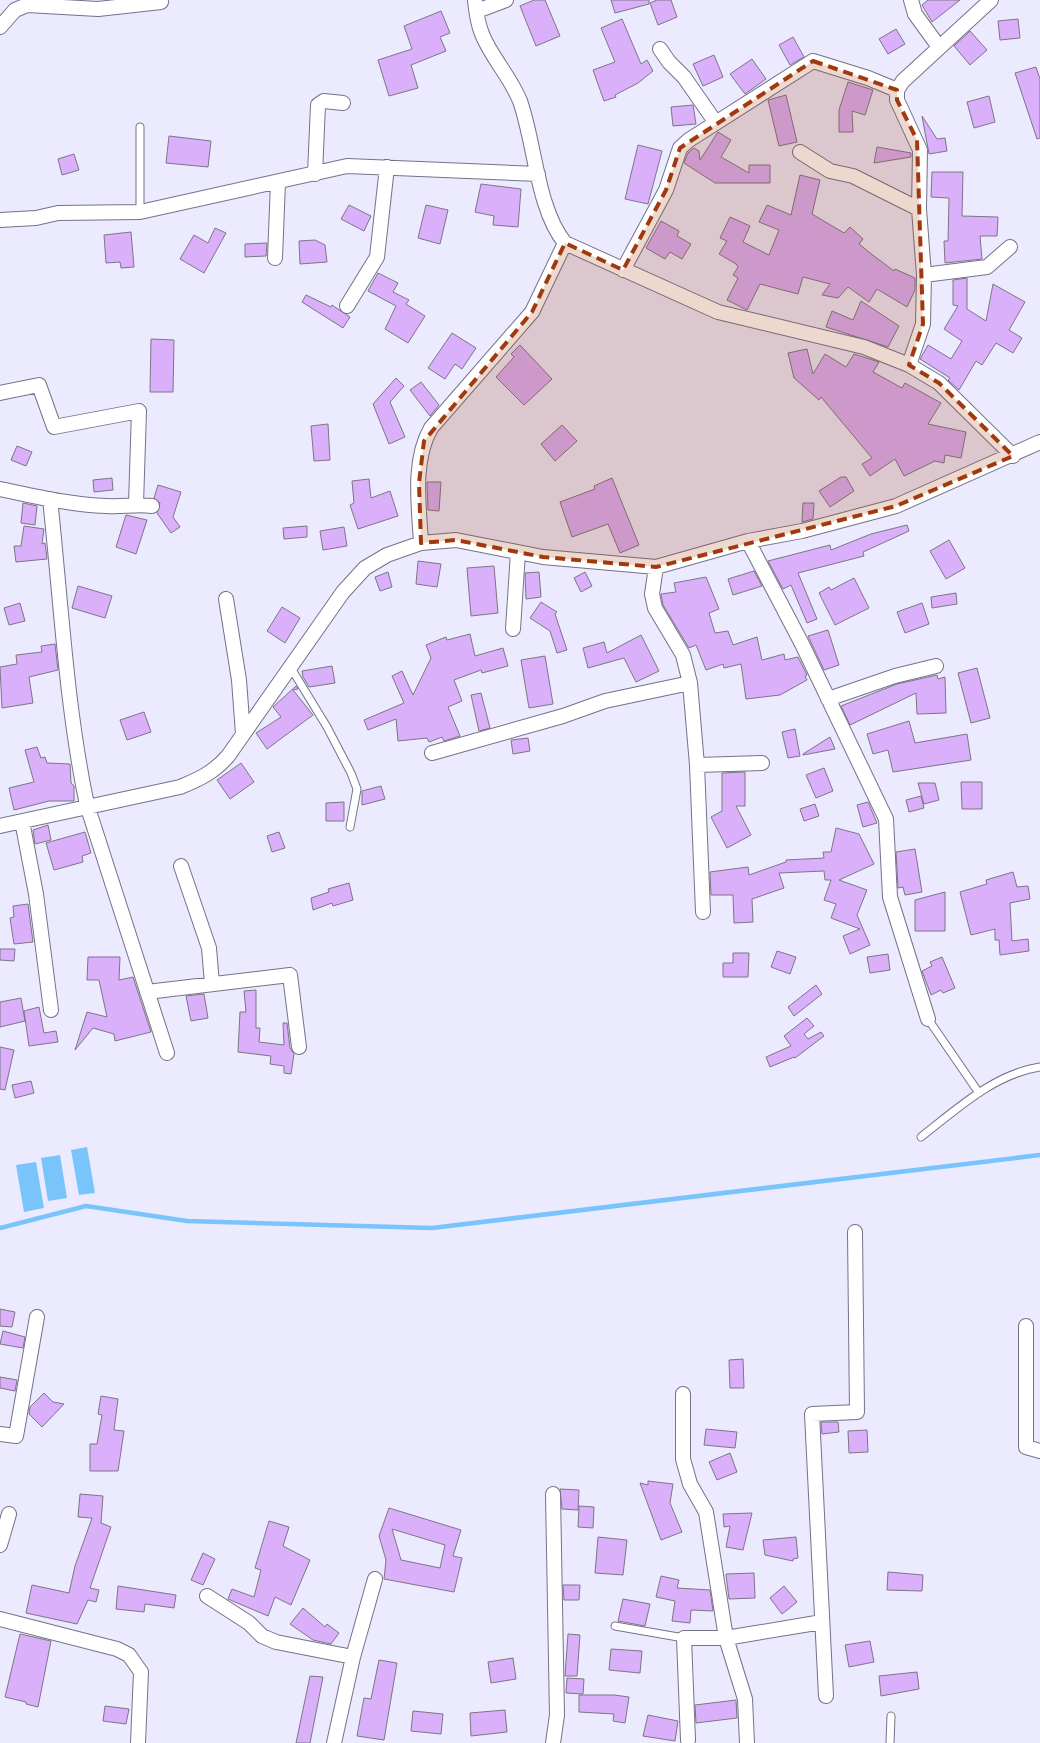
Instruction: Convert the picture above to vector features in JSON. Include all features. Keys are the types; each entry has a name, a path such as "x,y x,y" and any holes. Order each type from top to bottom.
{"street":[{"path":"506,0 476,6 482,34 507,74 519,100 531,135 538,174 556,231 565,243 718,312 864,347 909,365 939,383 1013,456"},
{"path":"911,0 915,14 940,47"},
{"path":"909,365 923,324 924,275 919,209 920,150 897,100 897,90 903,81 991,0"},
{"path":"0,27 15,10 27,6 98,9 161,2"},
{"path":"660,49 668,62 684,77 716,123"},
{"path":"623,270 666,190 680,148 689,140 812,60 897,90"},
{"path":"315,174 318,104 324,101 343,103"},
{"path":"800,152 830,171 852,176 919,209"},
{"path":"0,220 36,218 58,212 140,212 347,166 538,174"},
{"path":"347,306 377,257 387,168"},
{"path":"275,258 278,182"},
{"path":"421,543 419,483 424,441 431,428 532,312 565,243"},
{"path":"924,275 987,267 1010,247"},
{"path":"0,393 39,385 54,427 139,411 136,504"},
{"path":"0,826 180,787 205,777 218,768 291,668 343,592 365,568 387,555 421,543 456,540 543,557 656,567 748,541 802,531 896,506 1013,456 1040,442"},
{"path":"0,488 50,499 107,506 136,504 152,506"},
{"path":"50,499 79,766 88,806 167,1053"},
{"path":"748,541 802,644 886,819 890,897 928,1019"},
{"path":"513,629 518,552"},
{"path":"656,567 652,594 656,608 683,655 690,683 697,765 703,912"},
{"path":"226,599 239,680 243,734"},
{"path":"828,698 895,676 936,666"},
{"path":"432,752 563,716 605,701 690,683"},
{"path":"697,765 762,763"},
{"path":"22,821 36,894 51,1010"},
{"path":"181,866 209,948 212,984"},
{"path":"147,992 290,975 299,1047"},
{"path":"826,1696 812,1414 856,1412 855,1232"},
{"path":"0,1434 16,1436 38,1317"},
{"path":"1026,1326 1026,1447 1040,1451"},
{"path":"683,1394 683,1459 690,1484 706,1512 726,1638 745,1700 747,1743"},
{"path":"553,1494 557,1715 554,1743"},
{"path":"0,1545 8,1514"},
{"path":"334,1743 353,1658 375,1579"},
{"path":"208,1596 249,1623 262,1636 276,1642 353,1658"},
{"path":"0,1619 116,1649 129,1655 141,1672 138,1743"},
{"path":"688,1740 684,1638 726,1638 822,1622"}],"lane":[{"path":"140,127 140,212"},
{"path":"291,668 327,727 351,772 357,789 350,827"},
{"path":"928,1019 980,1092"},
{"path":"921,1137 980,1092 1011,1074 1040,1067"},
{"path":"615,1626 684,1638"},
{"path":"890,1743 891,1716"}],"highlighted area":[{"path":"813,61 897,90 897,100 917,140 923,324 909,365 939,383 1013,456 896,506 656,567 543,557 456,540 421,543 419,483 424,441 532,312 565,243 623,270 666,190 680,148"}],"water":[{"path":"87,1147 95,1193 79,1195 71,1150"},
{"path":"60,1155 67,1198 48,1201 41,1158"},
{"path":"36,1162 44,1208 24,1212 16,1165"}],"building":[{"path":"534,0 545,0 560,36 536,46 520,6"},
{"path":"611,0 649,0 649,4 615,13"},
{"path":"657,0 671,0 677,17 658,25 650,3"},
{"path":"928,0 960,0 932,22 922,5"},
{"path":"441,11 450,33 440,37 446,51 411,65 418,88 389,96 378,60 412,49 404,26"},
{"path":"622,19 641,64 647,60 653,71 638,83 615,95 616,97 604,101 593,70 615,62 601,28"},
{"path":"1018,19 1020,38 1000,40 998,21"},
{"path":"896,29 905,44 888,54 879,39"},
{"path":"970,31 987,50 970,65 954,46"},
{"path":"793,37 804,57 790,65 779,45"},
{"path":"714,55 723,77 703,86 693,64"},
{"path":"752,59 766,79 745,94 730,74"},
{"path":"1036,67 1040,79 1040,138 1037,139 1015,73"},
{"path":"848,82 873,90 865,115 852,111 853,132 839,132 839,110"},
{"path":"786,95 797,142 779,146 768,100"},
{"path":"989,96 995,122 974,128 967,102"},
{"path":"693,105 696,124 673,126 671,107"},
{"path":"922,116 937,139 945,138 947,151 929,154"},
{"path":"718,132 731,140 721,157 749,173 749,165 770,165 770,183 715,183 684,163 688,153 694,148 699,151 700,160"},
{"path":"169,136 211,141 208,167 166,163"},
{"path":"638,145 662,151 648,204 625,199"},
{"path":"877,147 911,153 911,157 874,163"},
{"path":"74,154 79,170 62,175 58,159"},
{"path":"932,172 963,172 962,216 998,217 997,236 980,236 982,259 945,263 944,241 948,241 949,198 931,197"},
{"path":"800,175 820,180 812,214 844,233 850,227 863,239 859,244 874,256 894,271 895,269 915,278 915,290 907,307 877,289 869,302 848,287 838,298 822,295 830,284 803,277 798,294 760,284 747,310 727,300 738,278 733,275 738,267 736,264 719,254 727,241 720,238 730,217 750,226 743,242 769,255 779,230 759,222 767,205 791,215"},
{"path":"481,184 521,189 518,227 493,225 494,216 475,212"},
{"path":"349,205 371,216 364,231 341,219"},
{"path":"426,205 448,210 440,244 418,238"},
{"path":"661,221 679,231 677,236 691,244 682,259 670,252 665,259 646,248"},
{"path":"215,228 226,233 204,273 180,259 194,235 208,243"},
{"path":"131,232 134,267 121,268 120,262 106,263 104,235"},
{"path":"315,240 325,245 327,262 300,264 299,241"},
{"path":"267,243 266,256 245,257 245,244"},
{"path":"378,273 398,283 393,292 409,300 406,304 425,316 408,343 385,329 396,306 368,291"},
{"path":"967,278 967,309 986,321 993,284 1025,302 1009,330 1022,338 1013,353 996,343 982,365 976,361 959,390 948,380 950,378 920,359 928,345 951,359 962,341 944,329 958,306 953,305 953,280"},
{"path":"306,295 331,307 332,305 350,317 343,328 302,302"},
{"path":"861,301 899,326 888,347 826,327 832,311 853,320"},
{"path":"452,333 476,348 462,369 455,364 445,379 428,368"},
{"path":"151,339 174,340 173,392 150,392"},
{"path":"520,345 552,379 524,405 496,377 514,357 511,354"},
{"path":"807,349 813,374 825,354 846,367 854,354 879,362 873,372 902,388 905,383 941,403 928,424 966,432 961,458 945,455 944,463 935,461 904,476 895,459 870,476 862,464 872,458 821,397 819,400 794,378 788,353"},
{"path":"396,378 404,386 390,402 405,437 389,444 373,404"},
{"path":"421,382 439,405 430,416 410,390"},
{"path":"328,424 330,460 314,461 311,426"},
{"path":"562,425 577,441 555,461 541,444"},
{"path":"17,446 32,452 26,466 11,460"},
{"path":"841,477 846,477 854,491 830,507 819,491"},
{"path":"112,478 113,490 94,492 93,480"},
{"path":"612,478 639,545 620,553 608,524 572,537 560,502 595,489 594,486"},
{"path":"369,479 371,498 390,491 398,516 358,529 350,505 354,503 352,481"},
{"path":"427,482 441,482 439,511 428,510"},
{"path":"158,485 181,492 173,517 180,527 171,533 157,513 160,503 154,498"},
{"path":"23,503 37,506 35,525 21,523"},
{"path":"803,503 814,503 813,519 802,522"},
{"path":"126,515 147,520 136,554 116,547"},
{"path":"907,525 909,531 863,552 864,556 798,573 817,619 807,623 791,585 783,589 768,561 830,545 831,550 871,534"},
{"path":"24,526 44,529 42,544 45,543 47,559 16,562 14,546 21,546"},
{"path":"307,526 307,537 284,539 283,528"},
{"path":"344,527 347,546 323,550 320,531"},
{"path":"949,540 965,568 946,579 930,551"},
{"path":"418,561 441,564 437,587 416,584"},
{"path":"494,566 498,613 471,616 467,568"},
{"path":"754,571 762,586 733,595 728,579"},
{"path":"388,572 392,587 380,591 375,577"},
{"path":"539,572 541,597 526,599 525,573"},
{"path":"585,572 592,586 581,592 574,578"},
{"path":"706,577 719,609 709,613 715,633 728,631 733,645 757,637 762,660 784,654 785,660 798,657 807,675 805,676 807,680 780,695 746,699 741,664 724,668 723,664 706,670 696,645 689,648 663,605 661,594 676,592 674,583"},
{"path":"854,578 869,608 835,625 819,593 829,587 831,590"},
{"path":"78,586 112,596 105,618 72,608"},
{"path":"956,593 957,604 932,608 931,597"},
{"path":"541,602 557,612 555,614 567,650 557,653 550,631 530,618"},
{"path":"20,603 25,621 9,625 4,608"},
{"path":"922,603 929,624 905,633 897,612"},
{"path":"282,607 300,618 285,643 267,631"},
{"path":"828,630 839,665 824,670 808,636"},
{"path":"470,634 475,656 503,648 508,666 482,673 481,670 454,680 462,701 448,707 460,736 444,741 442,737 429,742 427,738 398,741 396,719 368,730 364,720 404,703 392,676 402,671 413,695 431,658 426,645 446,637 447,640"},
{"path":"641,635 659,671 636,682 624,658 588,668 583,648 604,642 607,653"},
{"path":"55,644 58,670 29,677 33,703 2,708 0,667 17,664 16,655 42,652 41,646"},
{"path":"545,656 553,704 529,708 521,660"},
{"path":"332,666 335,683 309,687 302,671"},
{"path":"977,668 990,718 971,723 958,673"},
{"path":"937,675 938,679 945,677 946,713 917,714 916,693 850,725 841,706 897,684"},
{"path":"296,686 298,689 293,690 313,715 267,749 256,733 281,717 273,707"},
{"path":"481,693 490,728 479,731 471,695"},
{"path":"144,712 151,732 127,740 120,720"},
{"path":"909,721 915,743 967,734 971,760 893,772 888,750 873,754 867,734"},
{"path":"795,729 800,756 788,758 782,732"},
{"path":"830,737 835,749 803,755 803,754"},
{"path":"528,738 530,751 513,754 511,740"},
{"path":"37,747 41,758 45,757 47,763 70,764 71,783 74,786 74,801 49,801 14,810 9,788 34,782 25,750"},
{"path":"241,763 254,782 230,799 217,780"},
{"path":"824,768 833,791 816,798 806,775"},
{"path":"745,772 745,806 736,806 751,835 727,848 711,817 722,811 722,773"},
{"path":"961,782 982,782 982,809 962,809"},
{"path":"918,783 935,783 939,800 924,804"},
{"path":"381,786 385,799 362,805 362,791"},
{"path":"921,796 924,808 909,812 906,800"},
{"path":"344,802 344,821 326,821 326,803"},
{"path":"868,802 877,823 863,827 857,805"},
{"path":"815,804 819,816 804,821 800,809"},
{"path":"48,825 51,840 35,844 33,830"},
{"path":"836,828 859,834 874,864 839,880 867,890 857,915 870,945 850,954 843,936 860,929 831,918 836,904 824,900 831,880 825,880 824,871 779,873 784,888 752,899 753,922 734,923 733,895 711,895 710,872 748,867 749,875 786,862 786,860 824,858 823,852 831,852"},
{"path":"85,832 91,853 82,856 83,862 54,870 46,843"},
{"path":"279,832 285,848 272,852 267,836"},
{"path":"915,849 922,892 905,895 903,887 898,888 896,852"},
{"path":"1013,872 1017,887 1028,886 1030,899 1010,903 1012,941 1028,939 1029,951 1000,955 999,940 995,940 995,929 971,935 960,892 987,884 986,880"},
{"path":"349,883 353,900 333,906 332,903 313,910 311,898 329,892 328,889"},
{"path":"945,892 945,931 915,931 915,900"},
{"path":"28,904 33,942 14,944 10,918 14,917 13,906"},
{"path":"0,949 15,949 14,961 0,960"},
{"path":"777,951 796,957 790,974 771,967"},
{"path":"733,953 749,953 748,977 723,977 723,963 733,963"},
{"path":"888,954 890,970 870,973 867,957"},
{"path":"88,957 120,957 119,980 133,977 151,1032 115,1041 114,1034 93,1028 75,1050 87,1012 107,1017 99,980 87,980"},
{"path":"942,957 955,988 943,993 941,990 931,995 922,971 932,966 930,962"},
{"path":"816,985 822,994 794,1016 788,1007"},
{"path":"256,990 256,1028 260,1028 259,1042 284,1045 283,1023 287,1023 290,1048 294,1054 291,1074 284,1073 284,1066 270,1064 271,1056 238,1052 240,1012 246,1012 244,991"},
{"path":"204,994 208,1018 191,1021 186,996"},
{"path":"21,998 25,1021 0,1027 0,1002"},
{"path":"39,1007 44,1033 56,1031 58,1042 29,1046 24,1011"},
{"path":"807,1018 814,1026 804,1034 808,1039 821,1032 824,1036 795,1058 770,1067 766,1057 791,1046 784,1036"},
{"path":"0,1047 14,1050 5,1090 0,1089"},
{"path":"31,1081 34,1093 15,1098 12,1085"},
{"path":"0,1309 15,1312 12,1327 0,1326"},
{"path":"3,1331 25,1337 23,1348 0,1344"},
{"path":"743,1359 744,1388 730,1388 729,1360"},
{"path":"0,1377 17,1380 15,1391 0,1388"},
{"path":"44,1393 53,1402 64,1404 42,1427 29,1414 30,1407"},
{"path":"101,1396 118,1399 114,1430 124,1431 118,1471 90,1471 90,1444 97,1444 102,1415 98,1414"},
{"path":"821,1422 838,1422 839,1432 822,1434"},
{"path":"706,1429 737,1432 735,1448 704,1445"},
{"path":"867,1430 868,1452 849,1453 848,1431"},
{"path":"730,1453 737,1472 717,1480 709,1462"},
{"path":"648,1481 673,1484 670,1503 682,1532 661,1540 640,1483 648,1485"},
{"path":"560,1489 579,1490 578,1510 562,1509"},
{"path":"80,1494 103,1496 101,1523 111,1527 90,1588 99,1590 96,1602 88,1600 77,1624 26,1613 32,1585 69,1593 75,1566 92,1518 78,1517"},
{"path":"579,1506 594,1507 593,1528 578,1527"},
{"path":"389,1508 461,1530 453,1556 462,1558 454,1592 384,1579 386,1560 379,1536","holes":["392,1529 445,1545 440,1568 401,1560"]},
{"path":"752,1513 743,1550 726,1547 730,1526 724,1527 723,1514"},
{"path":"269,1521 289,1527 283,1546 310,1560 291,1605 275,1597 268,1616 228,1599 232,1589 254,1597 261,1570 255,1568"},
{"path":"598,1537 627,1540 623,1575 595,1573"},
{"path":"796,1537 798,1558 793,1559 793,1561 765,1555 763,1540"},
{"path":"203,1553 215,1559 203,1585 191,1580"},
{"path":"888,1572 923,1575 922,1591 887,1590"},
{"path":"754,1573 755,1598 729,1599 726,1574"},
{"path":"661,1576 679,1580 677,1588 710,1590 713,1611 691,1610 690,1623 672,1621 675,1601 656,1597"},
{"path":"563,1585 580,1585 579,1600 564,1600"},
{"path":"118,1586 176,1595 174,1608 145,1604 144,1612 116,1609"},
{"path":"784,1586 797,1602 782,1614 770,1598"},
{"path":"623,1599 650,1604 645,1626 618,1621"},
{"path":"303,1608 325,1627 327,1624 339,1633 331,1644 313,1640 290,1624"},
{"path":"20,1634 51,1641 38,1707 5,1697"},
{"path":"568,1634 580,1635 577,1676 565,1676"},
{"path":"870,1641 874,1662 849,1667 845,1645"},
{"path":"611,1649 642,1651 640,1673 609,1670"},
{"path":"513,1658 516,1679 491,1683 488,1662"},
{"path":"379,1660 397,1663 384,1740 357,1736 364,1698 371,1699"},
{"path":"917,1672 919,1689 881,1696 879,1676"},
{"path":"310,1676 323,1677 310,1743 296,1743"},
{"path":"567,1678 584,1679 583,1694 566,1693"},
{"path":"579,1695 629,1697 625,1723 613,1721 614,1714 579,1712"},
{"path":"736,1700 737,1718 696,1723 695,1705"},
{"path":"105,1706 129,1709 126,1724 103,1721"},
{"path":"505,1710 507,1732 471,1736 470,1713"},
{"path":"413,1711 443,1714 441,1734 411,1731"},
{"path":"648,1715 678,1721 675,1741 643,1736"}],"waterway":[{"path":"0,1228 86,1206 187,1221 432,1228 1040,1155"}]}
